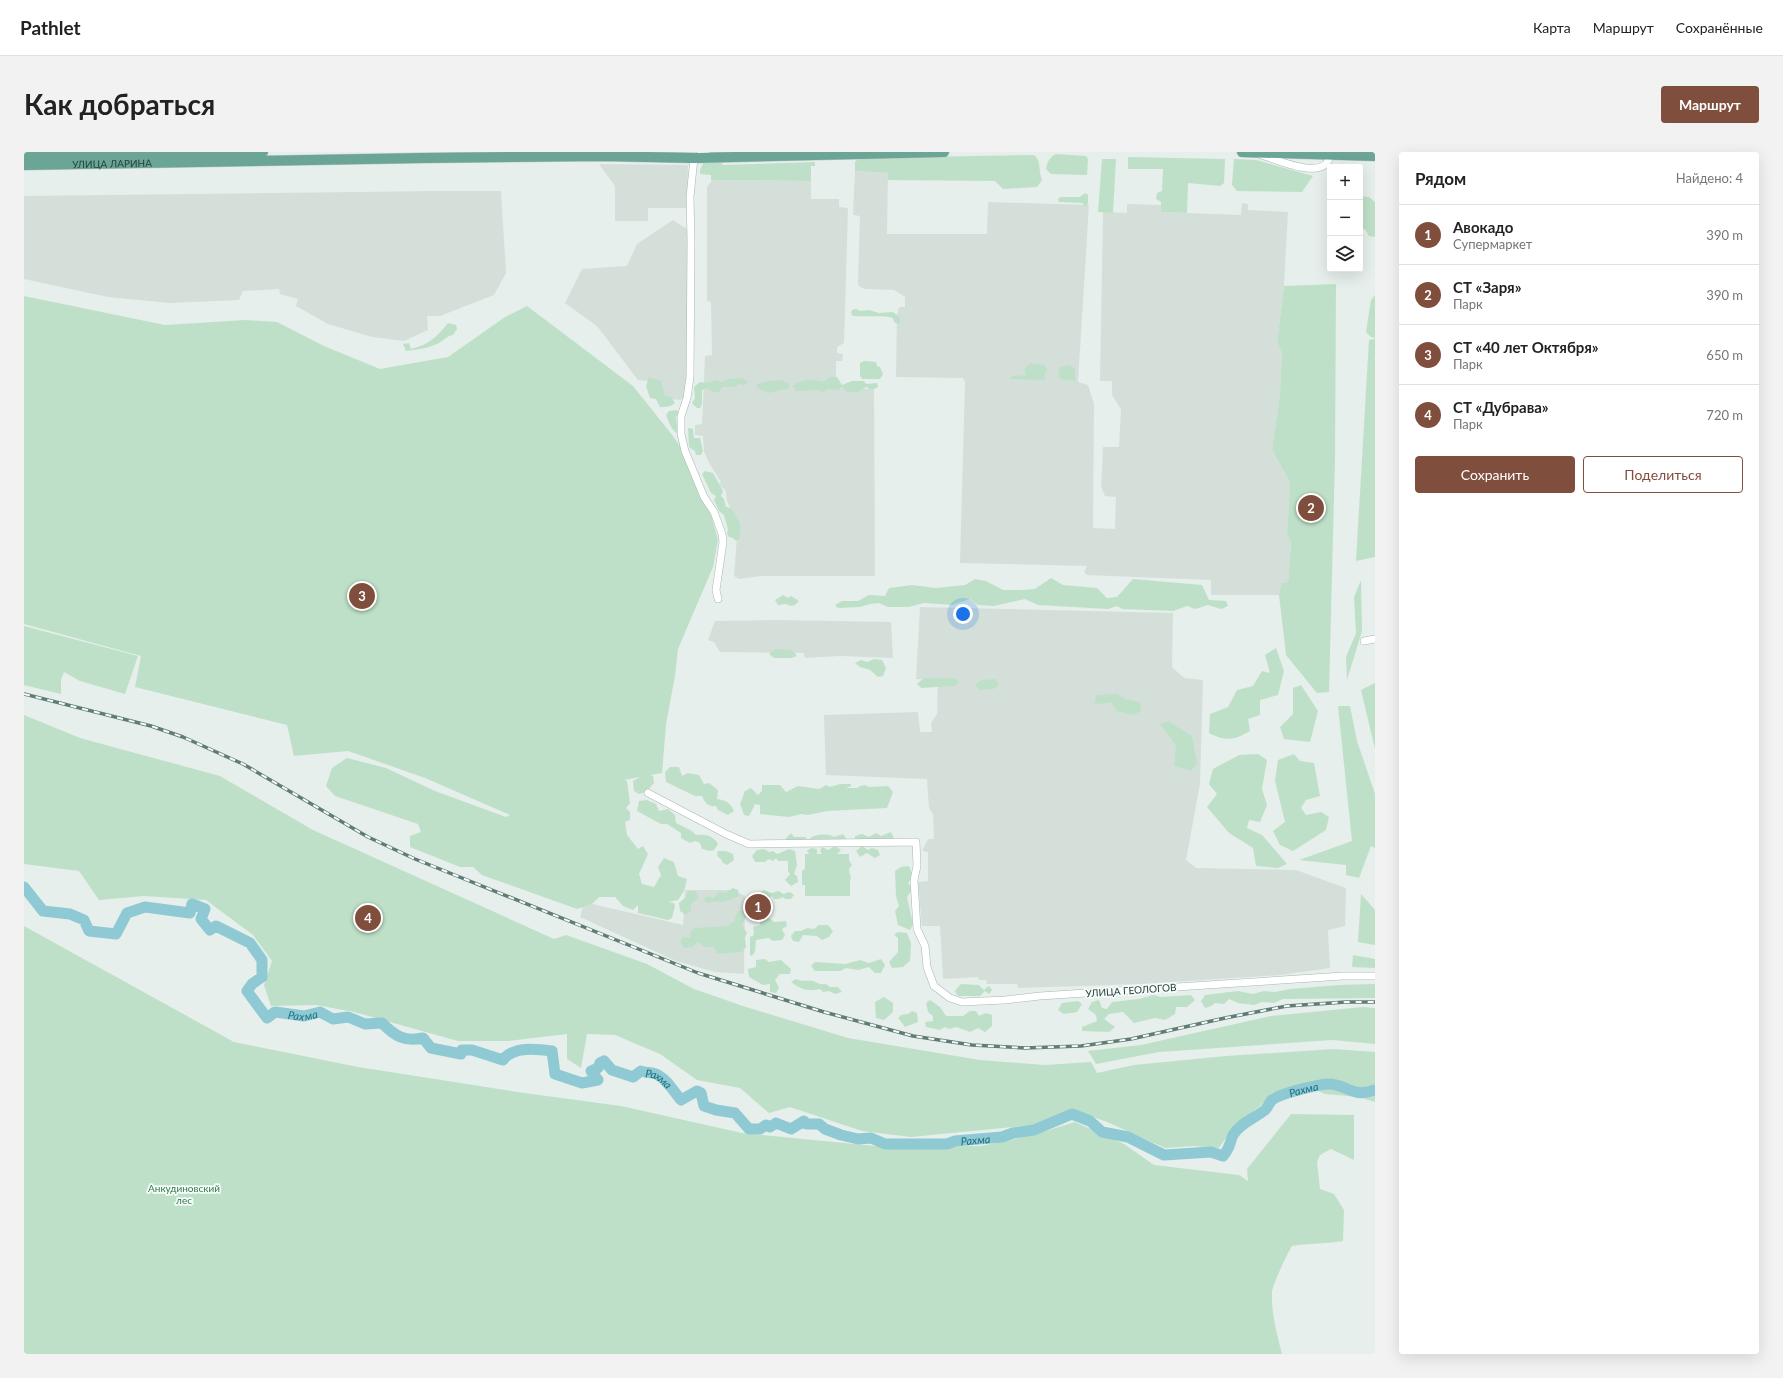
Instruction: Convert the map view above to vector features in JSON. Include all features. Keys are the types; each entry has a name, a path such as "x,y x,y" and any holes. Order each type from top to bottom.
{"main road":[{"name":"УЛИЦА ЛАРИНА","path":"24,157 263,152"},
{"name":"УЛИЦА ЛАРИНА","path":"24,165 122,162 601,156 694,158 717,155 944,152"},
{"path":"1242,152 1375,156"}],"street":[{"path":"706,152 694,158 690,197 690,377 687,398 680,424 685,451 704,497 714,512 722,534 723,542 716,590 718,599"},
{"path":"1249,152 1311,169 1325,166 1330,154"},
{"path":"1364,641 1375,639"},
{"name":"УЛИЦА ГЕОЛОГОВ","path":"648,793 748,844 916,842 917,866 914,880 917,929 925,946 927,967 934,986 950,998 962,1002 1312,978 1375,976"}],"shaded area":[{"path":"599,164 688,165 687,208 648,208 648,221 615,221 615,186"},
{"path":"855,171 888,173 887,234 987,234 988,202 1089,205 1078,382 1088,385 1094,404 1093,528 1115,529 1116,497 1105,496 1101,487 1103,447 1119,447 1121,409 1112,395 1112,381 1100,381 1103,212 1127,213 1127,204 1161,205 1161,212 1241,215 1242,203 1248,204 1248,210 1288,212 1284,286 1277,343 1282,352 1280,394 1272,450 1290,482 1287,534 1291,542 1288,582 1281,583 1279,595 1211,595 1211,580 1087,575 1084,572 1087,566 960,563 965,382 963,378 896,377 897,315 899,307 905,307 905,297 894,290 865,289 859,286 860,216 853,215"},
{"path":"712,180 811,181 811,199 839,199 839,207 848,208 844,343 837,347 837,353 843,354 842,361 836,361 836,388 874,389 875,576 761,576 739,579 734,576 738,524 727,501 726,491 719,484 721,482 709,463 704,451 703,436 695,435 695,425 702,424 705,356 712,355 711,302 707,301 707,187"},
{"path":"501,191 506,273 494,295 440,316 427,316 428,330 404,341 372,337 328,324 296,306 298,299 280,294 279,289 243,291 239,300 169,303 108,297 24,279 24,196"},
{"path":"673,220 687,229 687,394 680,400 664,398 659,382 638,380 597,326 565,303 582,269 627,266 637,244"},
{"path":"920,607 1173,613 1172,667 1184,678 1203,680 1200,784 1186,860 1196,868 1296,870 1346,888 1345,926 1328,930 1330,968 1280,975 1141,984 1018,988 1017,984 987,984 986,980 979,980 978,977 943,979 940,926 922,926 918,882 928,881 928,852 922,851 928,839 934,839 933,814 929,808 927,779 826,775 824,715 918,712 920,732 932,732 931,723 937,714 938,680 916,679"},
{"path":"776,620 891,622 893,658 840,656 805,658 804,653 720,652 714,642 708,640 715,621"},
{"path":"685,890 733,890 745,896 744,974 715,972 676,961 580,917 584,902 683,925"}],"green space":[{"path":"1056,154 1086,156 1088,159 1087,175 1051,174 1046,167 1050,158"},
{"path":"1034,155 1039,163 1042,180 1037,187 1003,189 995,181 888,180 888,173 855,171 855,162 859,158"},
{"path":"1128,157 1225,159 1224,183 1220,186 1188,183 1187,213 1161,212 1161,202 1156,199 1157,193 1162,191 1163,169 1128,169"},
{"path":"1102,159 1116,159 1113,213 1098,212"},
{"path":"1234,159 1256,160 1313,176 1302,192 1237,191 1232,185"},
{"path":"723,161 722,165 815,162 815,166 811,166 811,181 711,180 711,175 700,174 700,170 704,162"},
{"path":"1085,193 1088,195 1088,203 1086,207 1082,203 1059,202 1058,199 1060,197 1080,197"},
{"path":"1363,196 1369,197 1375,202 1375,237 1369,236 1365,229 1363,229"},
{"path":"1336,284 1335,458 1329,692 1317,693 1286,655 1279,595 1281,583 1288,582 1291,542 1287,534 1290,482 1272,450 1280,394 1282,352 1277,343 1284,286"},
{"path":"1375,295 1375,338 1371,337 1366,332 1371,300"},
{"path":"24,296 165,325 245,320 277,322 324,346 380,369 448,357 505,317 527,306 633,386 673,436 683,451 710,511 718,540 713,567 678,649 675,676 666,724 662,773 650,775 653,776 654,783 646,792 639,794 634,791 633,781 640,777 624,780 627,781 630,803 626,808 630,812 630,820 625,822 627,835 638,849 643,846 648,854 639,874 642,884 654,887 661,875 658,867 664,858 674,862 678,876 687,879 684,891 678,900 668,902 674,903 675,906 672,918 668,920 638,913 638,905 633,910 623,906 615,897 599,897 592,904 577,909 482,875 473,867 460,867 410,847 410,836 421,832 418,824 335,796 326,786 332,768 347,758 386,768 435,791 506,817 510,815 425,778 348,751 294,756 287,725 135,687 141,656 24,624"},
{"path":"856,309 860,311 869,310 879,313 893,312 899,317 900,322 898,324 894,322 893,318 889,317 853,316 851,313 852,310"},
{"path":"448,323 456,325 457,329 453,335 431,346 406,351 403,344 409,343 411,349 427,343"},
{"path":"1375,339 1375,557 1356,561 1369,340"},
{"path":"864,361 876,362 883,374 880,379 862,379 860,376 860,363"},
{"path":"1030,363 1045,365 1047,371 1044,376 1045,380 1010,379 1012,376 1026,375 1024,369"},
{"path":"1068,365 1075,368 1075,381 1060,379 1058,373 1060,367"},
{"path":"649,377 661,381 665,396 671,397 675,403 670,406 660,407 656,399 650,398 646,386"},
{"path":"830,377 837,377 842,385 852,381 864,381 866,384 877,383 878,387 872,390 866,387 858,392 847,392 842,387 838,390 828,389 822,392 817,390 796,391 793,386 808,380 824,382"},
{"path":"740,378 747,380 747,383 744,385 739,384 733,387 722,387 719,392 713,392 707,388 702,390 702,404 700,408 697,408 692,403 695,398 694,387 700,382 708,383 715,380 722,382 729,379"},
{"path":"781,380 789,384 789,388 770,393 757,388 757,384"},
{"path":"677,410 679,414 676,417 678,434 672,428 666,415 669,411"},
{"path":"688,428 693,429 694,438 700,438 703,451 701,455 696,455 695,451 689,447"},
{"path":"705,471 713,473 723,491 721,496 724,499 726,507 731,508 740,523 740,538 736,541 727,534 728,529 724,515 719,511 714,500 716,496 711,493 702,474"},
{"path":"1051,578 1063,585 1097,588 1107,598 1117,597 1133,579 1202,585 1209,600 1226,601 1228,606 1221,609 1208,605 1195,609 1187,606 1173,611 1122,609 1117,606 1108,609 1038,605 1025,599 994,606 978,605 970,599 952,605 924,603 909,607 888,607 879,603 860,607 838,608 835,605 842,601 858,601 869,595 885,596 889,588 912,585 936,588 965,585 975,579 986,581 1003,590 1020,590 1035,589"},
{"path":"1361,580 1362,631 1347,680 1346,657 1356,633 1354,597"},
{"path":"783,595 788,598 791,596 799,601 795,605 791,606 786,604 778,605 775,600"},
{"path":"24,626 138,656 125,694 80,681 64,672 61,680 61,694 24,685"},
{"path":"1276,648 1284,671 1278,695 1260,700 1260,715 1248,719 1250,731 1230,739 1221,738 1209,733 1210,714 1228,707 1237,690 1253,686 1262,671 1270,673 1265,655"},
{"path":"775,649 792,650 797,656 791,658 774,658 769,654"},
{"path":"874,659 882,660 886,668 883,676 878,677 870,670 860,667 855,663 861,660 867,662"},
{"path":"924,678 954,678 959,682 955,686 921,688 917,684"},
{"path":"996,679 999,685 993,689 979,690 975,685 982,680"},
{"path":"1375,683 1375,749 1361,690"},
{"path":"1301,685 1318,711 1310,742 1284,739 1280,727 1293,714 1293,688"},
{"path":"1117,694 1125,699 1140,702 1141,711 1134,715 1117,711 1111,702 1102,704 1094,703 1097,695"},
{"path":"1338,706 1350,706 1357,741 1375,794 1375,848 1371,846 1359,878 1346,875 1346,865 1299,860 1352,841"},
{"path":"24,715 80,738 220,776 313,830 554,939 566,935 647,964 694,989 743,1006 848,1038 980,1060 1045,1065 1091,1062 1097,1073 1134,1065 1226,1056 1334,1049 1375,1052 1375,1102 1359,1097 1325,1094 1304,1084 1272,1093 1261,1105 1232,1129 1219,1148 1194,1146 1165,1148 1107,1122 1074,1110 1033,1125 911,1137 862,1131 790,1107 769,1113 740,1088 697,1080 660,1054 615,1035 587,1034 581,1068 567,1059 567,1034 508,1041 458,1041 354,1012 316,1005 271,1006 264,985 272,961 253,935 206,900 144,896 99,900 79,871 24,864"},
{"path":"1168,721 1192,736 1197,763 1191,771 1174,766 1176,746 1160,724"},
{"path":"1258,754 1267,760 1262,789 1267,805 1260,822 1249,820 1247,828 1262,835 1287,864 1278,868 1256,866 1253,848 1229,833 1207,807 1217,794 1209,784 1213,769 1239,755"},
{"path":"1294,754 1300,761 1314,763 1320,796 1306,800 1301,808 1306,815 1321,812 1329,817 1326,830 1293,851 1280,845 1273,831 1285,822 1275,781 1278,760"},
{"path":"670,767 679,767 682,776 688,773 699,775 704,784 709,783 718,790 717,799 728,802 734,811 728,815 718,810 716,806 707,804 702,796 695,796 666,782 665,772"},
{"path":"840,784 851,784 851,786 846,788 858,788 864,785 870,787 888,786 893,792 887,808 827,811 789,817 760,814 760,805 755,804 749,816 744,815 740,804 745,791 751,788 758,795 762,791 762,785 780,785 786,792 798,786 819,789 826,785 830,787"},
{"path":"647,800 656,804 659,811 668,809 675,815 676,823 692,831 696,835 706,835 714,839 718,844 714,850 710,851 702,849 700,843 695,841 690,843 681,838 681,833 667,824 661,824 637,811 639,801"},
{"path":"891,832 894,838 888,844 855,840 855,836 862,834 869,837 876,833 881,836"},
{"path":"791,833 794,837 805,837 808,840 817,835 828,835 834,837 843,834 847,840 841,842 834,839 832,842 790,845 786,838"},
{"path":"835,846 841,850 837,854 849,854 849,860 852,865 849,869 851,877 850,896 805,896 805,885 802,885 802,871 805,869 805,854 809,854 807,851 811,848 817,849 817,854 822,854 820,851 822,847 828,850"},
{"path":"862,846 868,850 872,848 878,850 880,855 875,858 867,853 860,857 856,851"},
{"path":"764,849 769,852 773,851 777,854 789,849 795,851 797,865 794,874 797,876 798,882 791,886 785,880 790,874 788,871 788,861 778,861 776,858 773,861 769,859 765,862 755,862 752,856 757,850"},
{"path":"718,851 726,851 733,854 734,860 727,865 723,863 717,856"},
{"path":"909,866 913,876 908,883 912,889 907,897 913,924 910,930 898,925 895,911 899,906 896,896 895,871 901,867"},
{"path":"733,888 738,890 739,896 722,902 708,903 703,901 707,896 713,898 719,892 725,893"},
{"path":"764,890 772,893 779,891 783,894 790,892 794,895 791,899 785,899 783,897 774,899 772,896 767,899 759,900 756,895"},
{"path":"688,891 695,891 699,898 691,904 691,911 686,915 680,911 679,903 686,897"},
{"path":"1361,894 1375,910 1375,945 1358,942"},
{"path":"742,910 746,917 742,925 747,933 745,937 746,947 742,952 717,954 714,947 705,947 698,942 692,947 684,948 680,942 683,937 690,938 690,933 694,928 726,926 734,922 737,912"},
{"path":"769,918 774,922 786,921 787,926 782,929 785,935 782,940 773,941 768,938 756,940 755,952 752,956 750,955 750,937 754,935 753,927 760,925 760,920"},
{"path":"819,925 828,925 833,931 829,937 822,940 817,936 803,935 799,942 793,941 791,936 795,931 801,931 807,928 814,929"},
{"name":"Анкудиновский лес","path":"24,926 234,1042 358,1067 524,1093 621,1106 742,1133 885,1147 981,1146 1033,1135 1075,1122 1124,1144 1154,1165 1239,1175 1248,1181 1247,1169 1291,1114 1354,1115 1354,1160 1331,1149 1320,1155 1317,1162 1320,1189 1334,1194 1344,1210 1343,1241 1305,1244 1292,1246 1290,1249 1277,1276 1272,1292 1273,1316 1282,1354 24,1354"},
{"path":"898,932 907,933 911,943 910,961 903,967 892,968 889,962 898,952 898,938 894,935"},
{"path":"1353,955 1375,959 1375,968 1352,967"},
{"path":"765,959 769,962 781,960 791,969 790,974 780,974 775,980 779,988 776,993 770,992 770,984 763,985 749,977 748,969 756,967 756,960"},
{"path":"881,959 885,965 881,973 875,973 869,967 858,970 846,968 840,971 815,971 811,966 815,962 845,964 860,960 869,963"},
{"path":"796,979 826,984 830,987 838,987 842,992 835,994 829,991 823,992 820,989 804,989 791,982"},
{"path":"961,984 979,985 984,990 989,986 992,990 989,994 985,991 980,996 958,996 955,991"},
{"path":"1375,984 1375,998 1283,999 1274,1003 1262,1002 1254,1005 1238,1003 1229,999 1224,1004 1215,1003 1205,1008 1201,1001 1205,995 1238,991 1253,994 1264,991 1275,992 1290,989 1339,985"},
{"path":"1154,995 1160,997 1191,995 1195,1000 1187,1007 1176,1007 1175,1014 1165,1020 1155,1018 1134,1023 1123,1012 1109,1014 1104,1019 1115,1027 1109,1032 1082,1031 1082,1027 1097,1021 1096,1015 1088,1009 1092,1002 1099,1000 1102,1008 1107,1009 1112,1002 1139,999"},
{"path":"884,997 893,1003 893,1012 884,1020 876,1018 875,1002"},
{"path":"930,1000 940,1007 946,1016 963,1016 970,1011 976,1011 979,1016 986,1013 992,1015 992,1026 985,1032 978,1028 970,1032 956,1027 949,1029 945,1027 940,1030 926,1027 925,1022 933,1021 933,1016 928,1012 926,1003"},
{"path":"1078,1001 1082,1004 1077,1012 1064,1014 1058,1010 1062,1003"},
{"path":"1363,1007 1375,1008 1375,1044 1332,1040 1159,1052 1096,1064 1088,1051 1141,1045 1271,1016"},
{"path":"912,1011 917,1013 918,1022 905,1027 898,1018 901,1015 908,1014"}],"waterway":[{"name":"Рахма","path":"24,887 43,911 70,914 84,920 89,931 116,934 127,913 145,907 190,913 192,904 205,909 201,919 210,930 216,926 250,943 262,960 262,977 252,984 247,991 267,1018 275,1012 304,1016 320,1012 333,1019 348,1017 365,1024 382,1023 400,1037 410,1039 423,1038 431,1048 461,1054 462,1050 472,1050 503,1060 513,1052 519,1050 533,1049 552,1051 555,1074 582,1083 598,1080 591,1071 598,1068 600,1063 604,1061 612,1070 633,1077 641,1071 660,1076 681,1100 697,1091 701,1093 704,1106 716,1110 735,1113 749,1129 760,1129 766,1125 770,1127 776,1123 791,1129 804,1121 806,1124 819,1124 825,1129 841,1135 858,1139 871,1138 885,1144 947,1144 955,1141 1002,1137 1013,1133 1034,1130 1072,1114 1090,1121 1102,1132 1128,1137 1164,1155 1211,1152 1223,1156 1229,1148 1233,1135 1236,1131 1265,1110 1272,1100 1276,1098 1300,1089 1326,1084 1337,1085 1361,1093 1375,1090"}],"railway":[{"path":"24,694 151,726 183,737 243,764 368,837 415,859 698,973 824,1012 913,1036 972,1045 1025,1048 1081,1046 1131,1039 1287,1006 1346,1002 1375,1002"}],"place":[{"name":"СТ «Заря»","path":"1311,508"},
{"name":"СТ «40 лет Октября»","path":"362,596"},
{"name":"Авокадо","path":"758,907"},
{"name":"СТ «Дубрава»","path":"368,918"}]}
